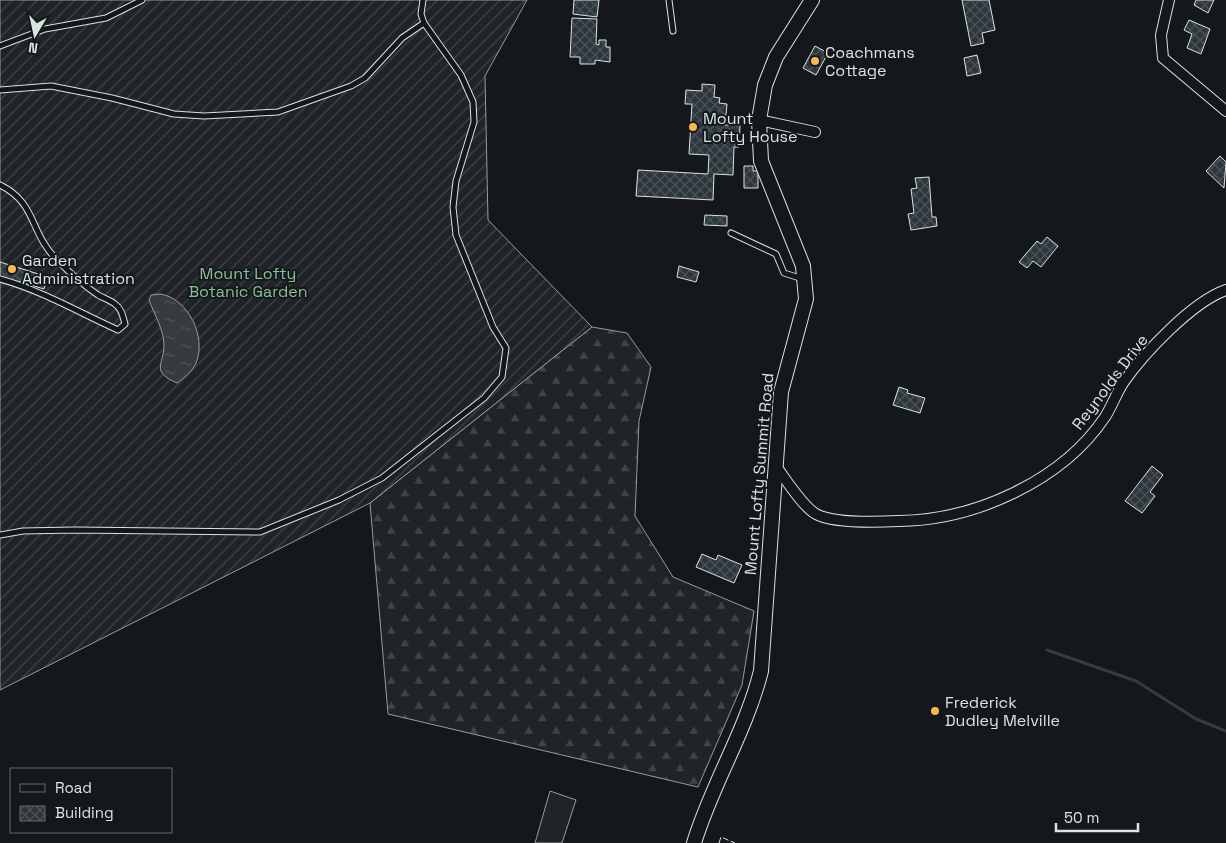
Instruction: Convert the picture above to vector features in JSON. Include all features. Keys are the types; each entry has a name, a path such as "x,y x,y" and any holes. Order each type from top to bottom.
{"main road":[{"name":"Mount Lofty Summit Road","path":"694,843 725,763 754,700 761,671 781,392 806,299 806,280 803,266 762,161 759,120 765,85 776,57 812,0"}],"street":[{"path":"1168,0 1161,35 1163,58 1226,111"},
{"path":"759,120 815,132"},
{"name":"Reynolds Drive","path":"775,465 808,506 817,514 833,518 867,522 940,518 999,500 1046,474 1088,438 1105,417 1124,383 1161,338 1198,305 1214,294 1226,290"}],"lane":[{"path":"0,46 45,29 106,18 142,0"},
{"path":"0,535 23,531 74,530 260,532 338,500 382,478 484,398 502,377 506,348 493,327 456,235 453,207 456,182 474,122 474,102 461,75 424,23 421,14 423,0"},
{"path":"669,0 673,31"},
{"path":"0,90 51,86 112,98 174,114 204,116 278,112 352,86 365,78 402,38 424,23"},
{"path":"0,185 15,192 23,200 41,241 53,256 82,284 116,304 123,314 125,324 118,330 76,311 48,295 0,279"},
{"path":"731,233 776,254 784,273 806,280"}],"green space":[{"name":"Mount Lofty Botanic Garden","path":"0,0 527,0 485,76 488,220 592,327 370,503 0,690"},
{"path":"592,327 627,333 651,367 639,421 635,516 673,577 754,611 742,685 698,787 388,714 370,503"},
{"path":"550,791 576,800 562,843 535,843"}],"water":[{"path":"160,294 170,297 187,311 197,331 199,353 196,363 188,374 177,383 164,375 160,367 164,339 149,300 151,295"}],"building":[{"path":"574,0 599,0 597,17 573,14"},
{"path":"962,0 989,0 995,30 982,33 984,43 971,46"},
{"path":"1196,0 1214,0 1208,13 1194,5"},
{"path":"572,18 597,19 596,44 599,45 599,40 606,40 606,47 610,47 610,62 595,60 595,64 580,64 580,57 570,57"},
{"path":"1189,20 1210,29 1201,54 1187,48 1192,34 1184,30"},
{"name":"Coachmans Cottage","path":"815,46 828,53 816,75 803,68"},
{"path":"977,55 981,73 967,76 964,58"},
{"path":"702,84 715,85 714,97 720,98 719,103 727,104 725,125 740,125 739,147 734,147 733,175 714,174 713,200 636,196 638,170 708,174 709,155 689,154 692,104 685,104 686,90 702,91"},
{"path":"1220,156 1226,162 1224,188 1206,171"},
{"path":"744,166 753,166 753,171 758,171 758,188 744,188"},
{"path":"929,177 932,217 936,217 937,226 911,230 908,214 914,213 911,189 917,188 915,178"},
{"path":"705,215 727,216 727,226 704,225"},
{"path":"1047,237 1058,246 1041,267 1033,261 1027,268 1019,262 1037,241 1041,244"},
{"name":"Garden Administration","path":"0,262 48,277 44,289 0,276"},
{"path":"679,266 699,272 696,282 677,277"},
{"path":"899,387 908,390 907,393 925,398 920,413 893,405"},
{"path":"1152,466 1163,475 1150,492 1155,496 1142,513 1125,501"},
{"path":"702,554 716,560 718,555 742,565 734,583 696,567"}],"waterway":[{"path":"1047,650 1136,681 1196,719 1226,731"}],"fence":[{"path":"719,843 721,837 735,843"}],"place":[{"name":"Coachmans Cottage","path":"815,61"},
{"name":"Mount Lofty House","path":"693,127"},
{"name":"Garden Administration","path":"12,269"},
{"name":"Frederick Dudley Melville","path":"935,711"}]}
